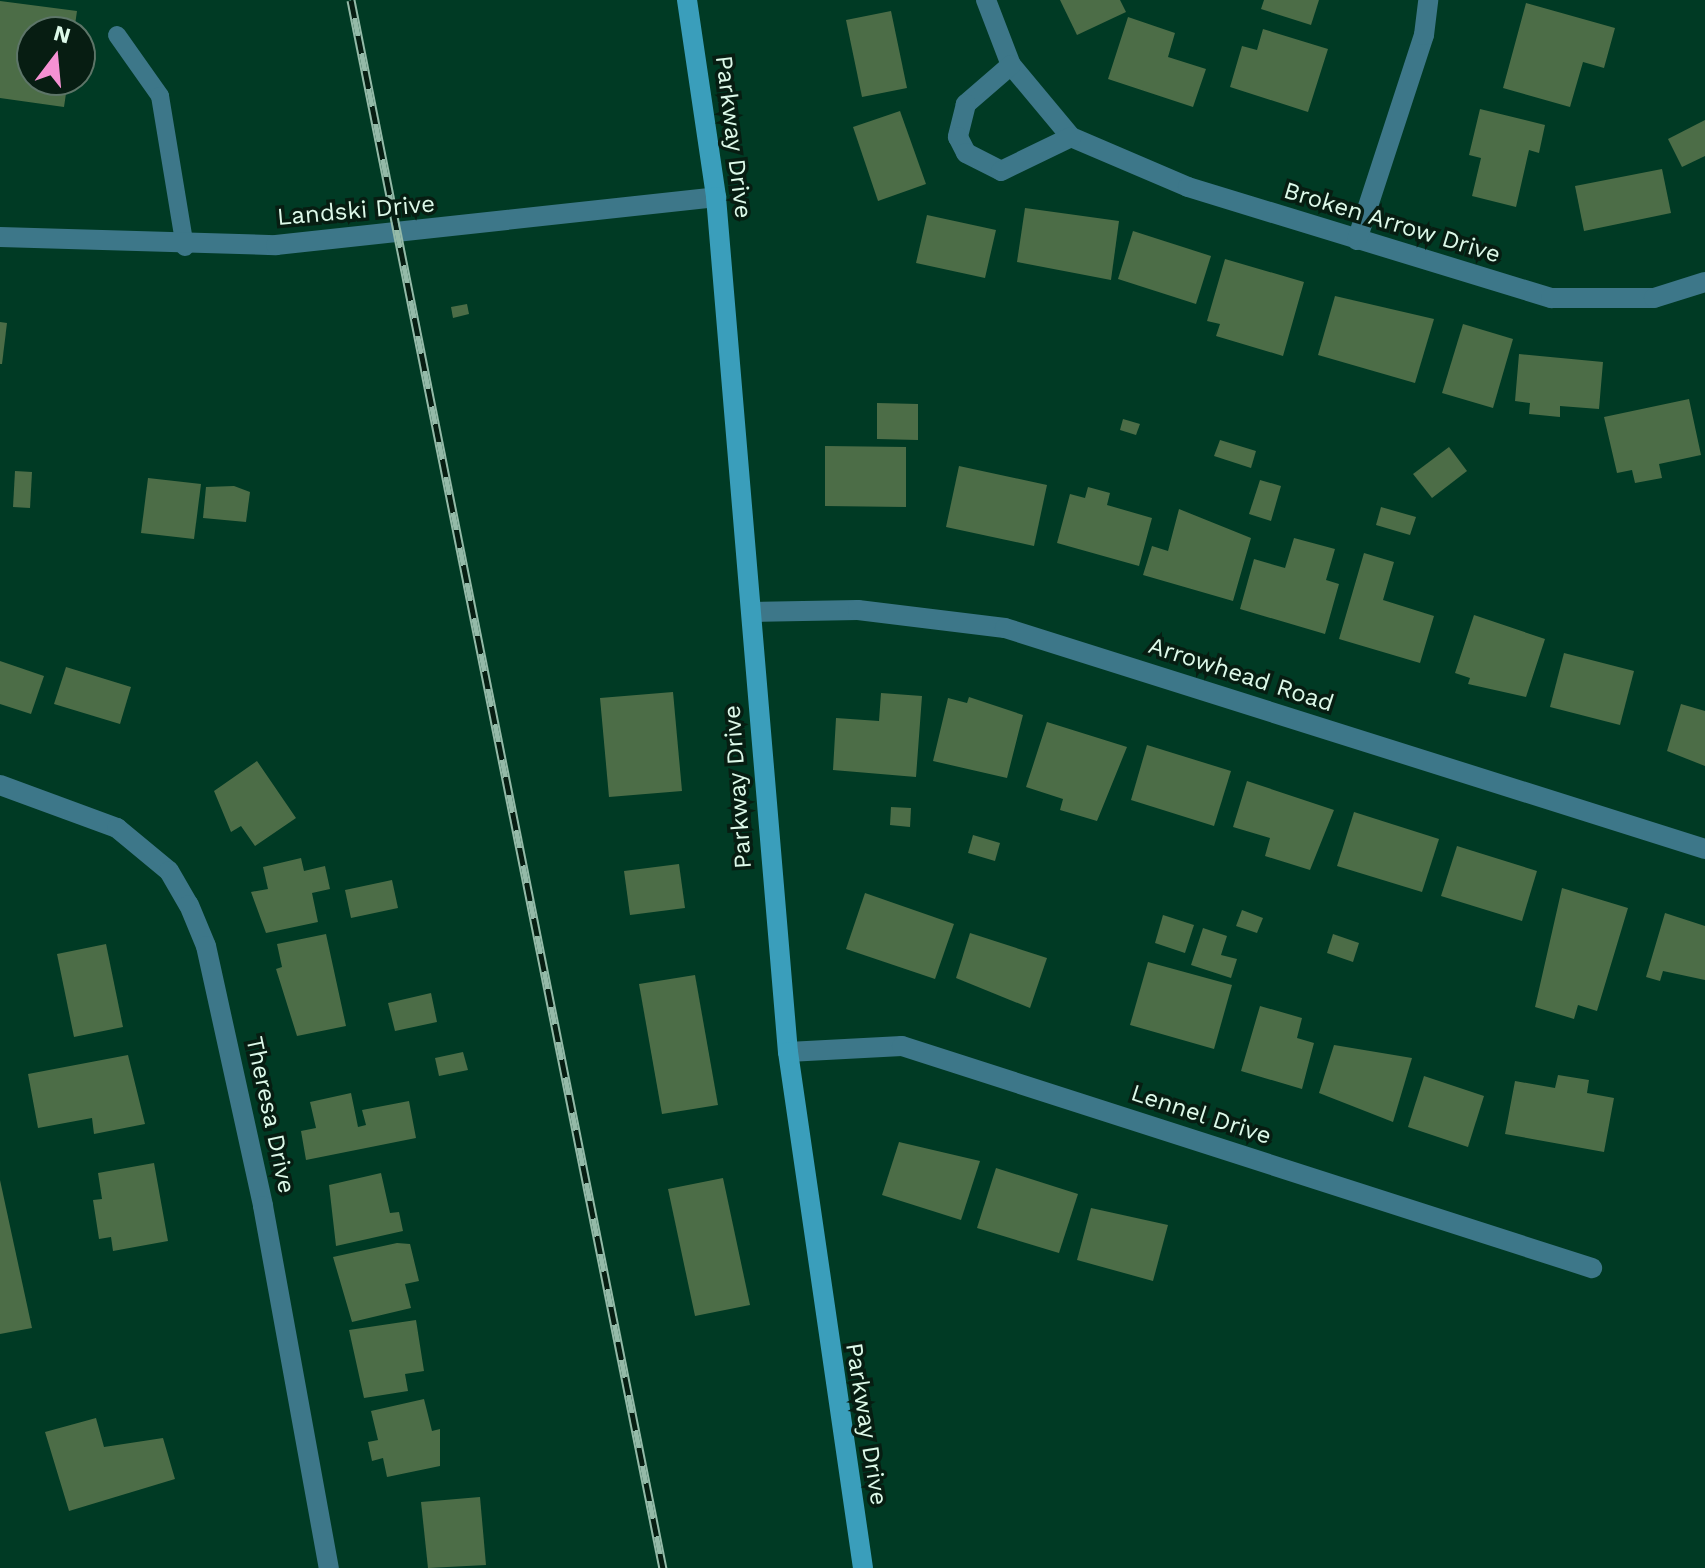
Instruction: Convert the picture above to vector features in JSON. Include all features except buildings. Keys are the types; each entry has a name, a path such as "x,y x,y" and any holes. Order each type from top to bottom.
{"street":[{"name":"Parkway Drive","path":"687,0 716,197 788,1052 863,1568"},
{"name":"Broken Arrow Drive","path":"986,0 1011,65 1071,137 1188,187 1551,298 1654,298 1705,282"},
{"path":"1357,240 1424,35 1428,0"},
{"path":"1011,65 966,104 958,137 966,153 1001,171 1071,137"},
{"name":"Landski Drive","path":"0,237 185,247 445,230 716,197"},
{"name":"Arrowhead Road","path":"752,612 873,611 1005,628 1705,849"},
{"name":"Theresa Drive","path":"0,785 117,828 169,871 195,918 263,1206 329,1568"},
{"name":"Lennel Drive","path":"788,1052 902,1046 1592,1268"}],"lane":[{"path":"117,35 160,96 185,247"}],"railway":[{"path":"351,0 663,1568"}]}
